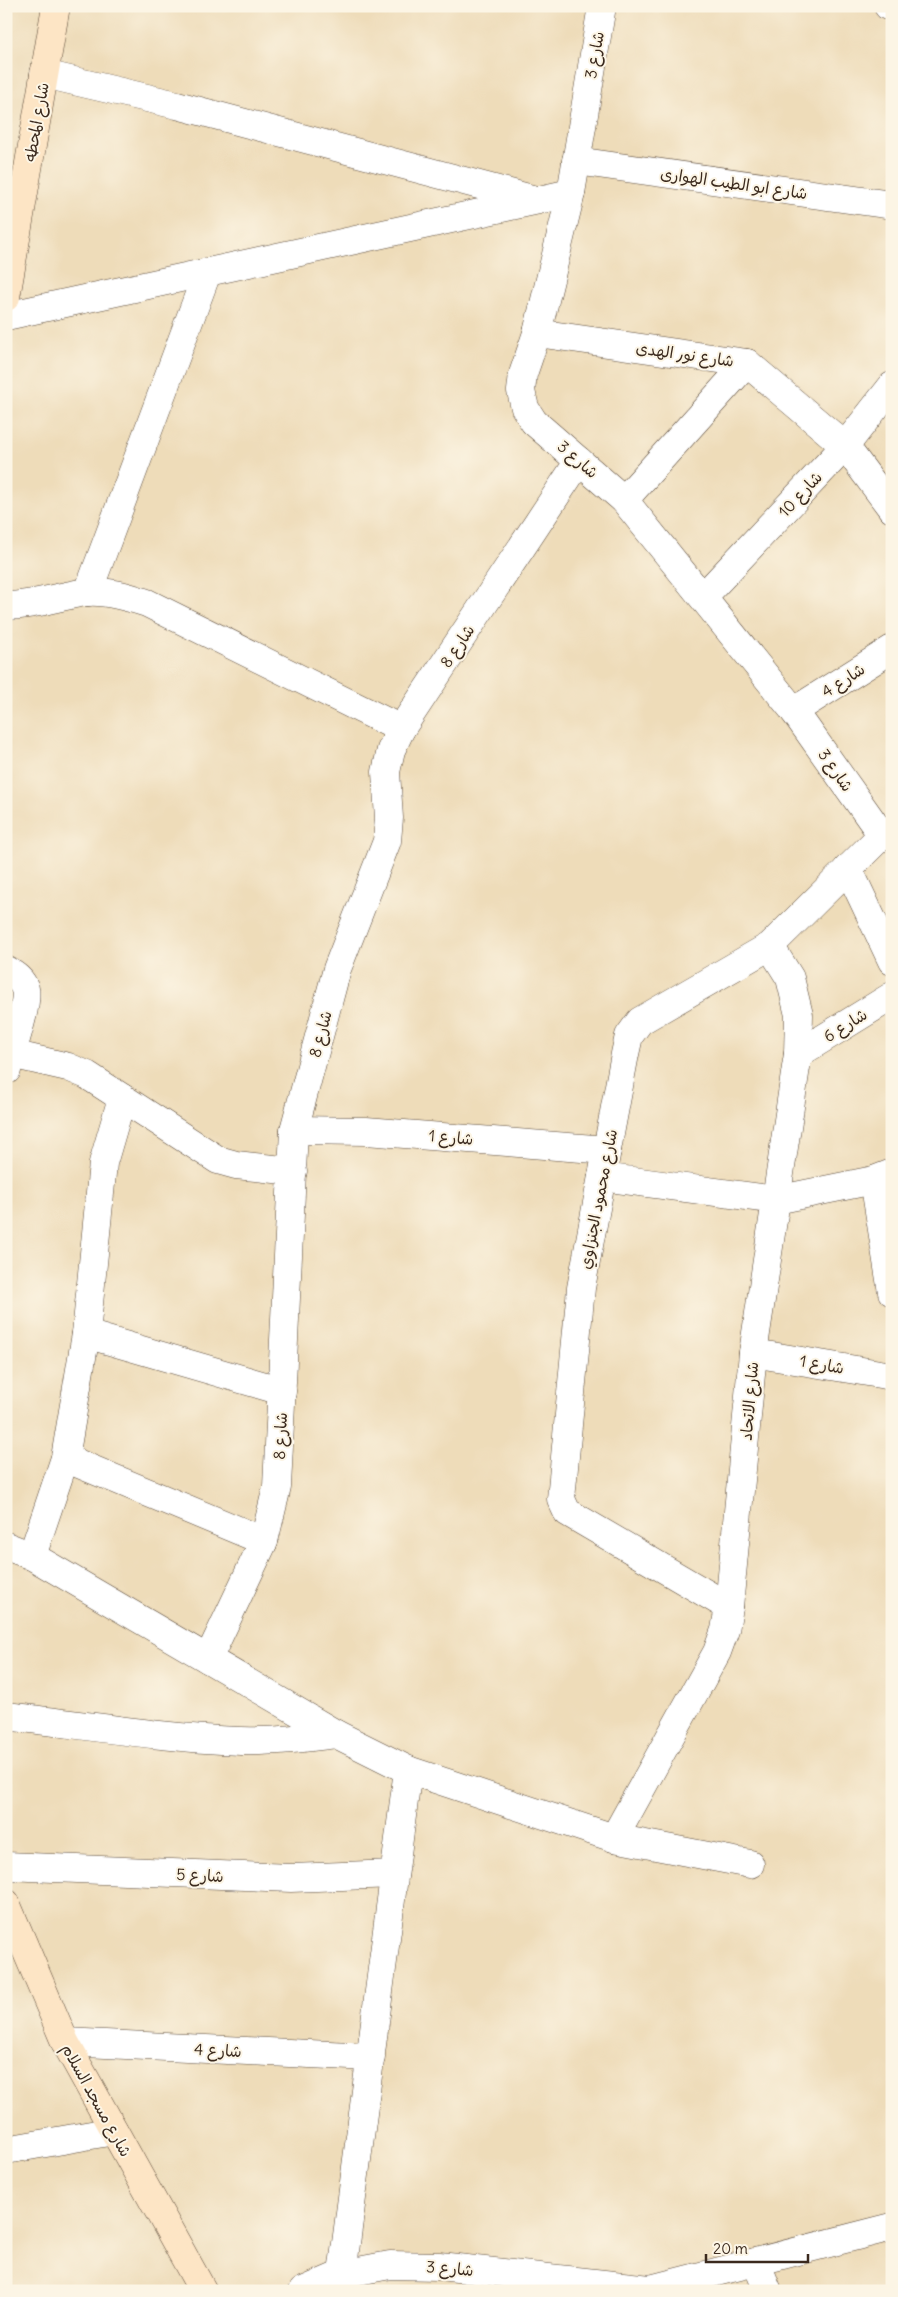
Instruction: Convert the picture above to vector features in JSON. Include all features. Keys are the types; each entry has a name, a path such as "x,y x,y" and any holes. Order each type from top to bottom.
{"street":[{"name":"شارع المحطه","path":"6,297 56,6"},
{"name":"شارع 3","path":"602,6 571,193 537,332 523,374 522,391 526,408 534,422 624,500 794,711 887,832"},
{"path":"44,74 177,104 538,200"},
{"name":"شارع ابو الطيب الهوارى","path":"576,161 892,205"},
{"path":"6,316 571,193"},
{"path":"88,592 207,273"},
{"name":"شارع نور الهدى","path":"537,332 747,363 846,446 892,509"},
{"path":"624,500 747,363"},
{"name":"شارع 10","path":"703,597 846,446 892,386"},
{"name":"شارع 8","path":"208,1658 264,1541 277,1486 294,1130 337,969 387,841 389,818 386,772 391,750 401,729 579,461"},
{"path":"6,606 30,604 88,592 115,594 147,603 401,729"},
{"name":"شارع 4","path":"794,711 892,649"},
{"name":"شارع محمود الجنزاوي","path":"729,1607 567,1512 560,1499 581,1288 625,1054 629,1036 640,1021 770,946 887,832"},
{"path":"848,868 892,961"},
{"name":"شارع الاتحاد","path":"614,1838 714,1658 725,1630 729,1607 753,1353 798,1054 799,1015 790,978 770,946"},
{"path":"6,970 20,979 25,991 24,1004 9,1063 68,1067 93,1078 218,1160 236,1165 293,1171"},
{"name":"شارع 6","path":"798,1054 892,996"},
{"path":"32,1556 65,1458 86,1334 103,1163 122,1098"},
{"name":"شارع 1","path":"294,1130 366,1131 607,1150"},
{"path":"602,1177 776,1200 883,1176 892,1292"},
{"path":"86,1334 282,1391"},
{"name":"شارع 1","path":"753,1353 892,1376"},
{"path":"65,1458 264,1541"},
{"path":"6,1546 32,1556 336,1734 408,1770 614,1838 750,1864"},
{"path":"6,1716 196,1738 242,1741 290,1740 336,1734"},
{"path":"342,2274 408,1770"},
{"name":"شارع 5","path":"6,1866 282,1878 394,1874"},
{"name":"شارع مسجد السلام","path":"6,1903 65,2042 203,2291"},
{"name":"شارع 4","path":"65,2042 371,2057"},
{"path":"6,2150 114,2131"},
{"name":"شارع 3","path":"303,2291 342,2274 390,2265 439,2266 650,2290 892,2227"},
{"path":"756,2262 768,2291"}]}
